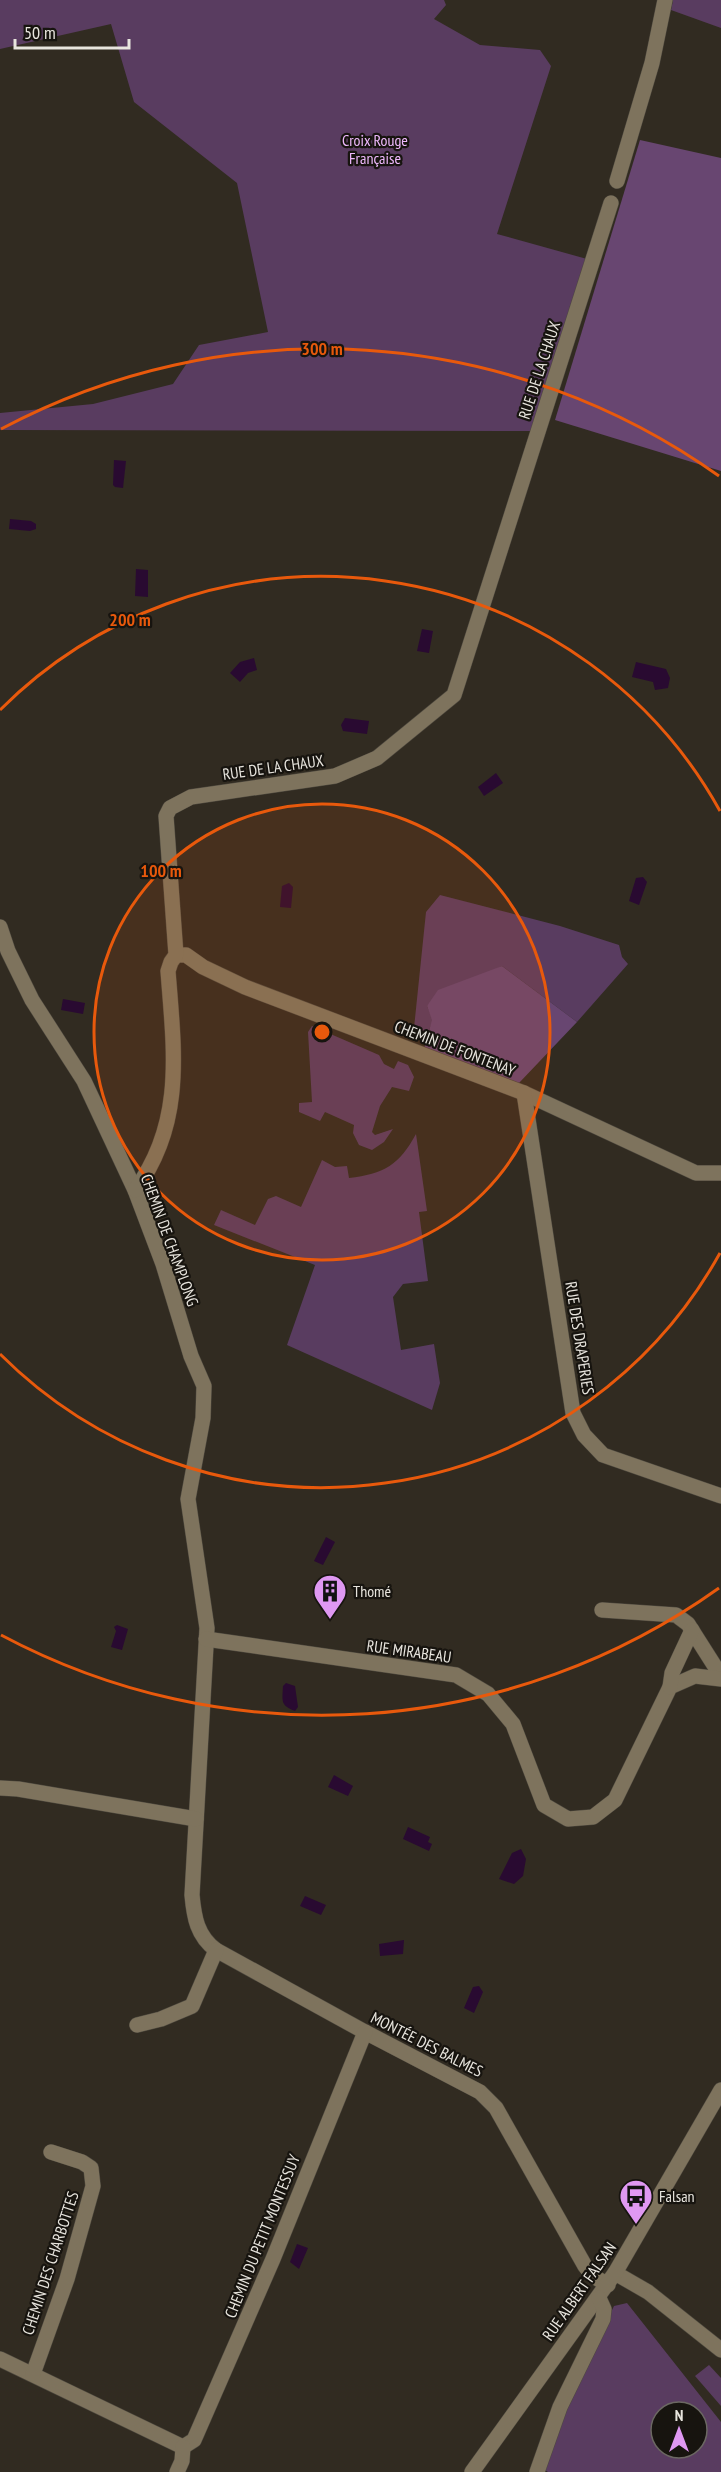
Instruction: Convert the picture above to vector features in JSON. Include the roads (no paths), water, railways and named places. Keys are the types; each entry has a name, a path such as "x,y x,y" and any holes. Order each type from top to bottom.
{"street":[{"path":"617,182 652,63 665,0"},
{"name":"RUE DE LA CHAUX","path":"135,1190 152,1168 168,1122 173,1092 175,1063 168,971 176,955 165,826 170,807 191,797 335,776 377,758 454,695 611,203"},
{"name":"CHEMIN DE CHAMPLONG","path":"0,927 8,951 32,1000 84,1081 135,1190 163,1264 191,1356 204,1386 203,1418 188,1499 203,1590"},
{"name":"CHEMIN DE FONTENAY","path":"176,955 186,955 203,967 244,987 524,1093 696,1173 721,1173"},
{"name":"RUE DES DRAPERIES","path":"524,1093 573,1413 584,1435 603,1455 721,1496"},
{"name":"MONTÉE DES BALMES","path":"203,1590 206,1639 192,1895 195,1920 205,1941 216,1950 365,2032 480,2092 496,2108 585,2266 593,2276 612,2279 648,2292 721,2350"},
{"path":"602,1610 676,1615 692,1630 721,1677"},
{"name":"RUE MIRABEAU","path":"206,1639 456,1676 488,1694 513,1724 544,1805 568,1820 593,1817 615,1800 670,1687 672,1673 692,1630"},
{"path":"670,1687 695,1676 721,1677"},
{"path":"0,1788 18,1789 196,1820"},
{"path":"137,2025 192,2006 216,1950"},
{"name":"CHEMIN DU PETIT MONTESSUY","path":"183,2447 194,2440 235,2348 365,2032"},
{"name":"RUE ALBERT FALSAN","path":"472,2472 612,2279 721,2090"},
{"name":"CHEMIN DES CHARBOTTES","path":"33,2374 67,2279 93,2186 92,2168 82,2162 51,2152"},
{"path":"537,2472 560,2407 603,2319 604,2309 598,2298"},
{"path":"0,2359 183,2447 182,2461 177,2472"}],"place":[{"name":"Thomé","path":"330,1620"},
{"name":"Falsan","path":"636,2225"}],"park label":[{"name":"Croix Rouge Française","path":"375,149"}]}
